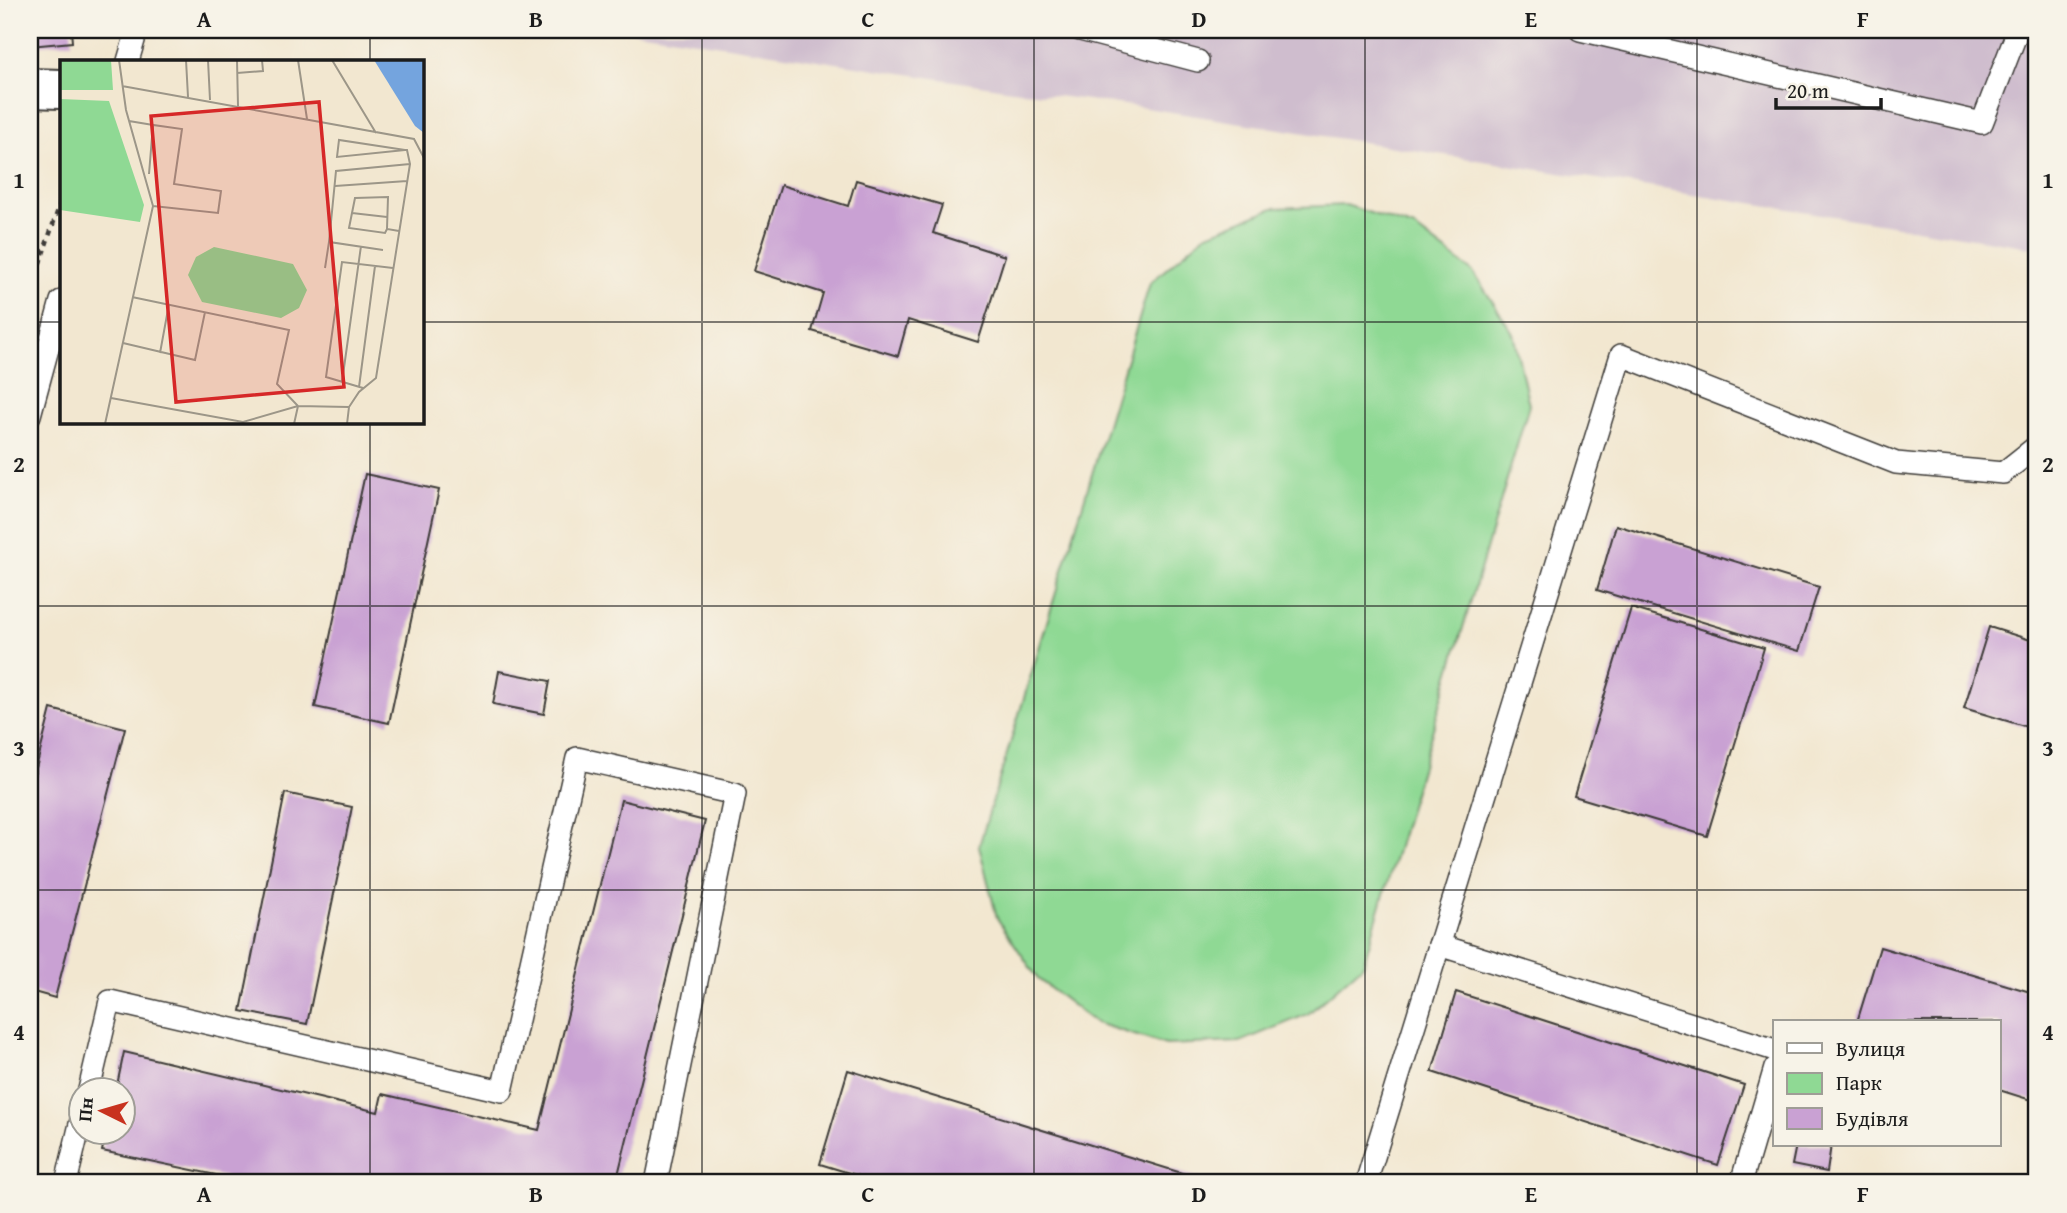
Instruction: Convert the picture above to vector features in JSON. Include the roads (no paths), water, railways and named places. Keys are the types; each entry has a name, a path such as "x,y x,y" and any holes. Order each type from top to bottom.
{"street":[{"path":"30,88 60,89"}],"lane":[{"path":"128,60 136,30"},
{"path":"1080,30 1198,61"},
{"path":"1580,30 1982,123 2018,30"},
{"path":"30,415 60,305"},
{"path":"1366,1183 1621,355 1896,463 2003,473 2037,446"},
{"path":"92,1076 110,1001 502,1091 577,758 735,794 656,1183"},
{"path":"1439,945 1773,1049"},
{"path":"1741,1183 1773,1075"},
{"path":"66,1183 75,1146"}]}
